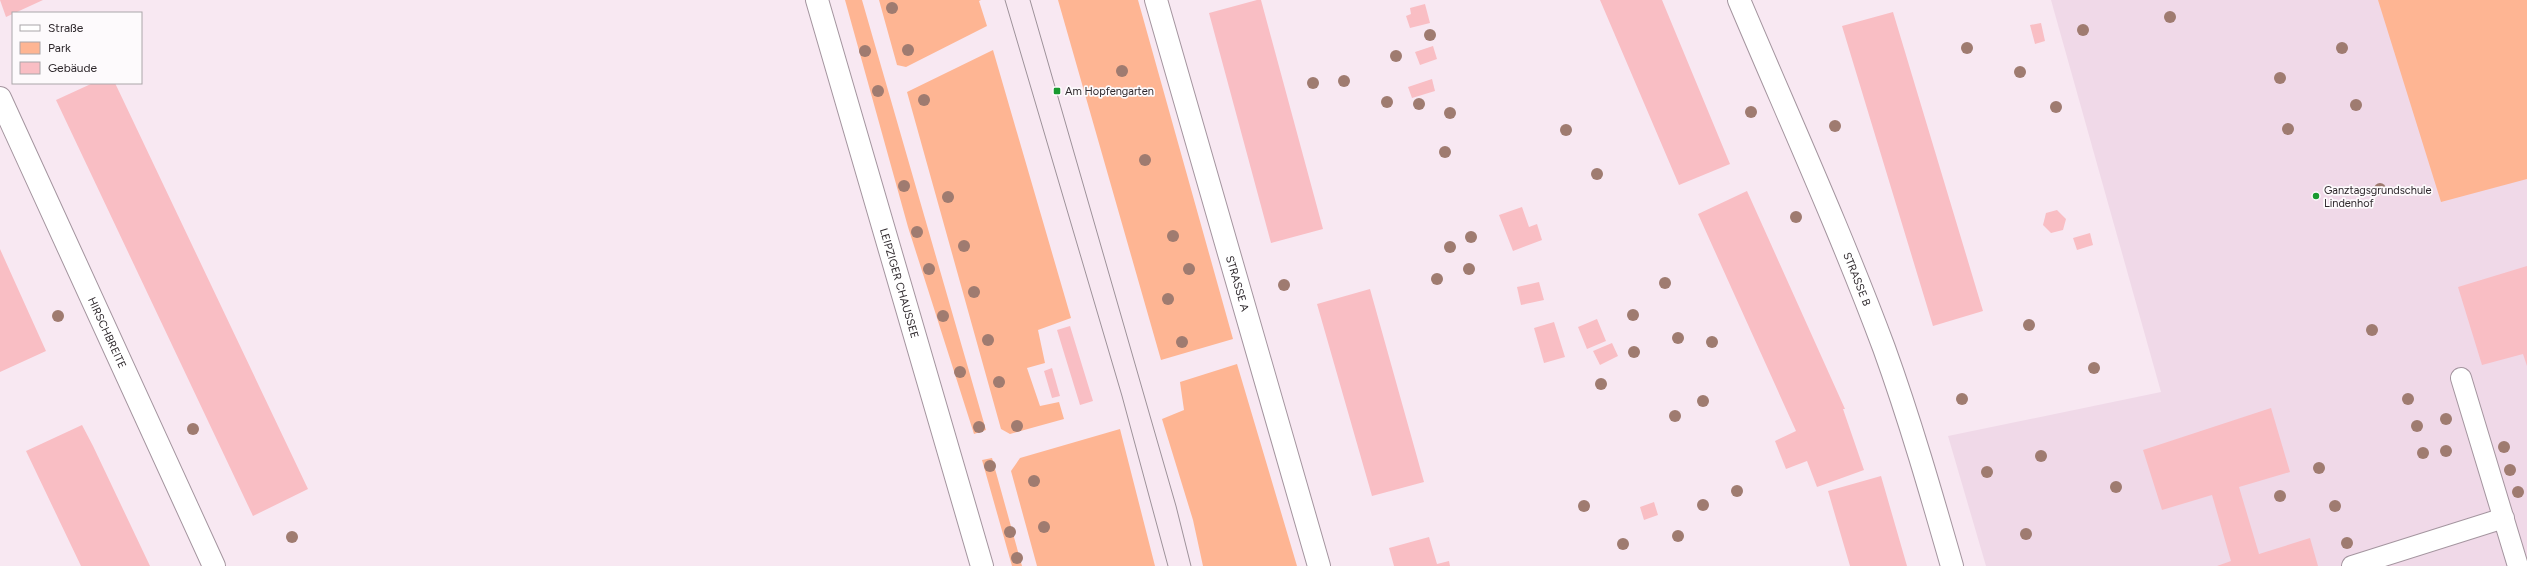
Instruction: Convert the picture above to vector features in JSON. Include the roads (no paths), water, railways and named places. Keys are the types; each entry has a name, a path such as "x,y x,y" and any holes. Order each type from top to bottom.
{"street":[{"name":"LEIPZIGER CHAUSSEE","path":"817,0 982,566"},
{"name":"STRASSE A","path":"1156,0 1319,566"},
{"name":"STRASSE B","path":"1739,0 1831,214 1874,322 1916,443 1952,566"},
{"name":"HIRSCHBREITE","path":"0,98 214,566"}],"lane":[{"path":"2461,378 2518,566"},
{"path":"2352,566 2504,518"}],"tram line":[{"path":"1005,0 1122,396 1168,566"},
{"path":"1030,0 1176,506 1191,566"}],"place":[{"name":"Am Hopfengarten","path":"1057,91"},
{"name":"Ganztagsgrundschule Lindenhof","path":"2316,196"}]}
